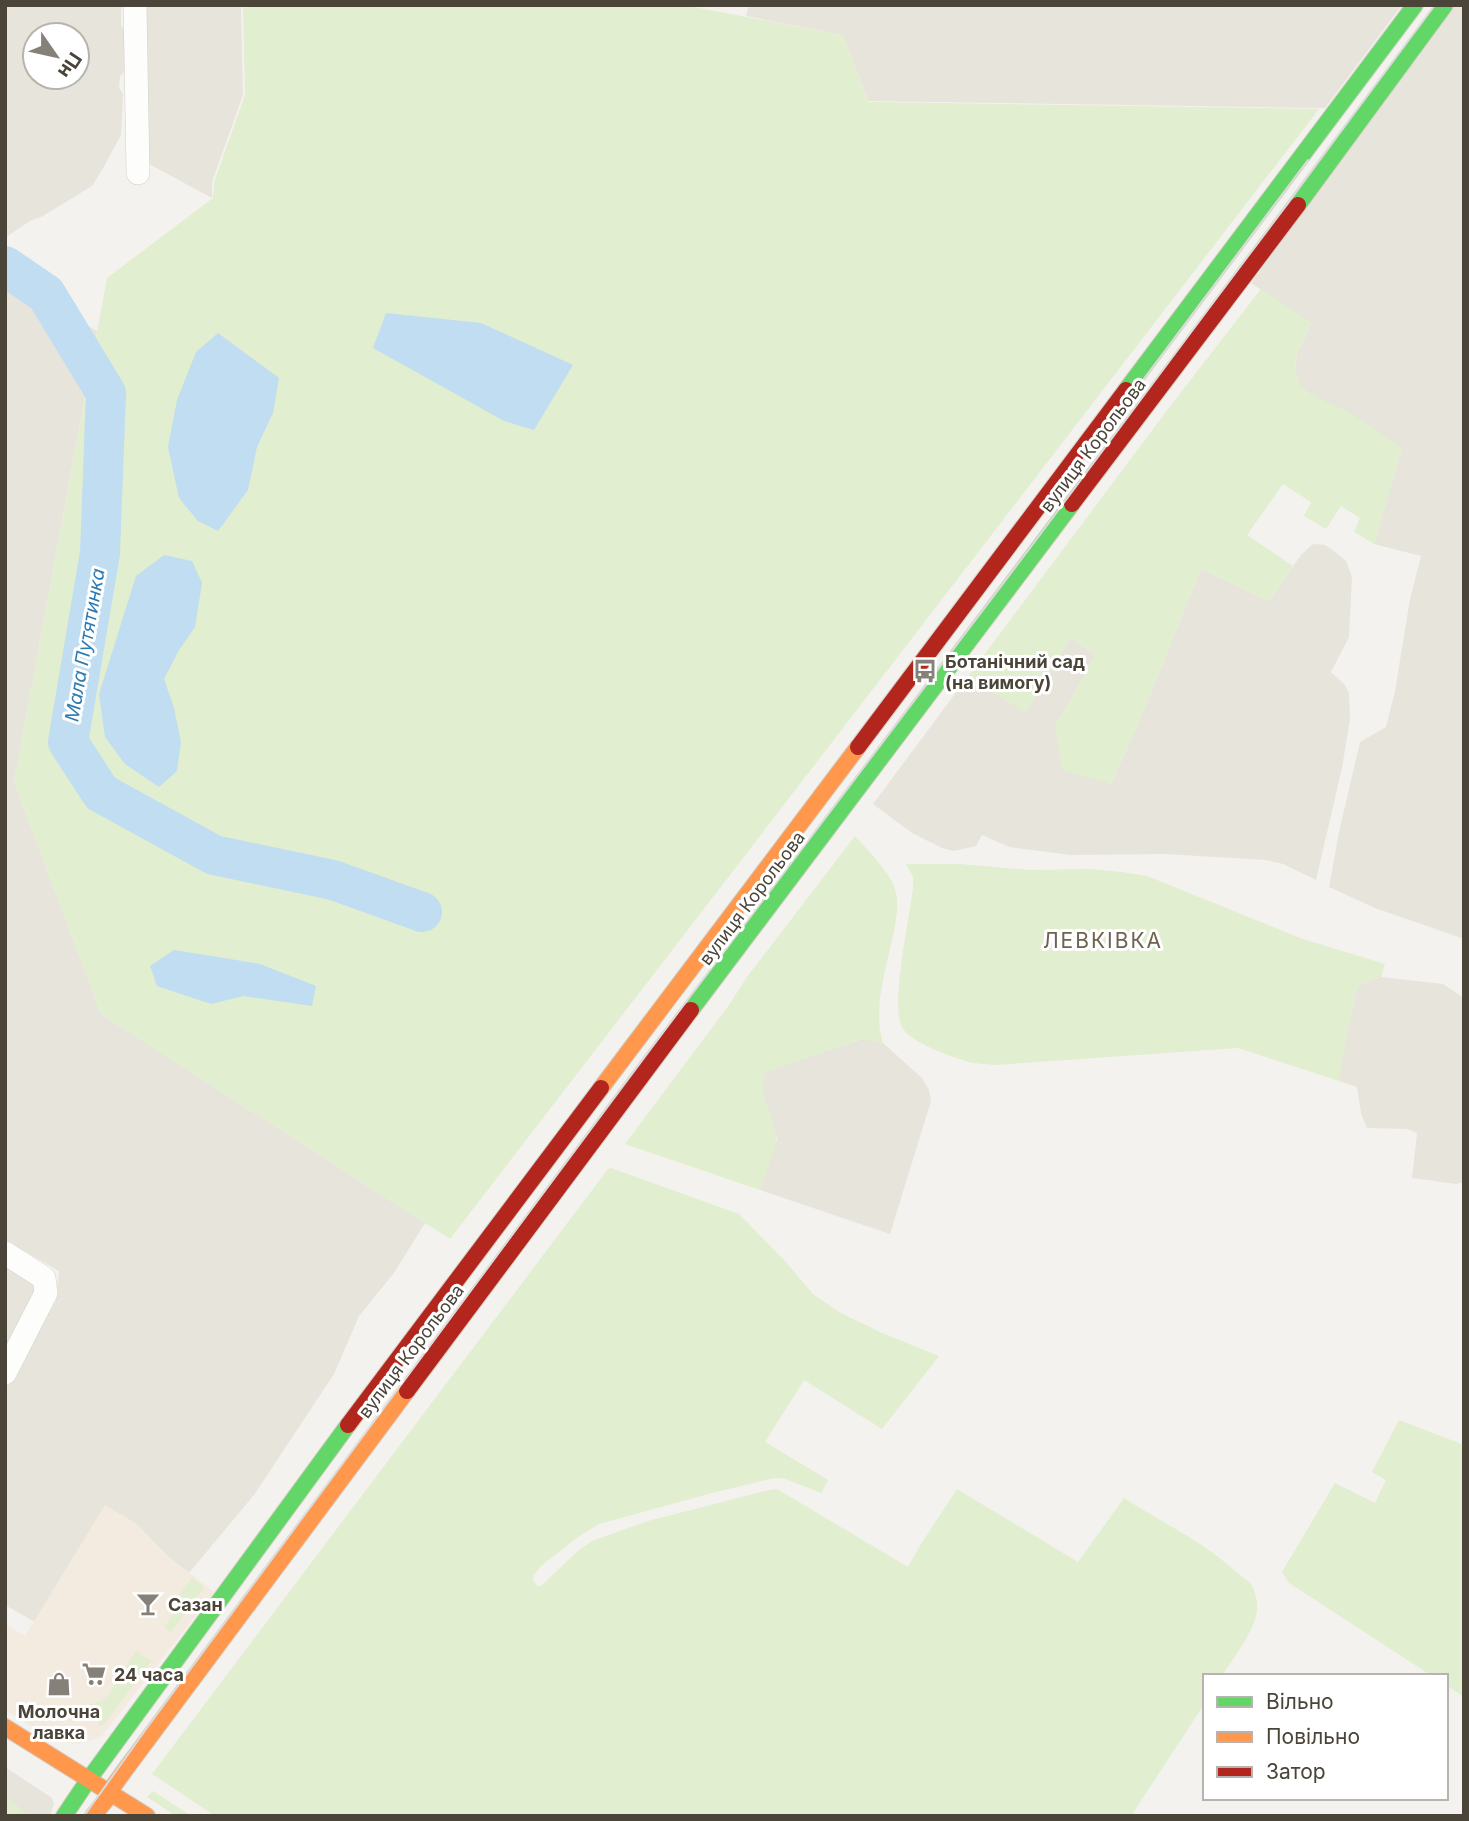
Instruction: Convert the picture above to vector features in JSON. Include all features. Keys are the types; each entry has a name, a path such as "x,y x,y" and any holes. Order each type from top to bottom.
{"main road":[{"name":"вулиця Корольова","path":"64,1816 366,1401 1415,5"},
{"name":"вулиця Корольова","path":"102,1805 385,1418 1367,113 1445,5"},
{"path":"5,1727 84,1786 117,1816"},
{"path":"5,1744 84,1786"},
{"path":"102,1805 147,1816"}],"street":[{"path":"135,5 138,173"},
{"path":"5,1253 44,1278 46,1293 5,1373"}],"shaded area":[{"path":"5,5 121,5 121,26 125,30 125,38 124,72 120,76 119,88 123,94 121,135 92,186 6,237"},
{"path":"138,5 241,5 243,95 212,182 212,198 136,157"},
{"path":"749,5 1214,5 1220,8 1221,5 1402,5 1325,108 868,101 843,35 746,16"},
{"path":"1455,5 1464,5 1464,939 1375,908 1329,887 1360,742 1386,727 1395,691 1410,599 1421,556 1374,544 1402,449 1300,386 1295,373 1297,354 1311,323 1251,283"},
{"path":"5,270 28,285 39,300 97,331 14,782 101,1014 425,1223 394,1273 359,1316 334,1374 254,1495 189,1573 105,1506 35,1622 5,1605 5,1390 56,1301 59,1271 5,1240"},
{"path":"1313,544 1325,545 1346,561 1352,577 1349,637 1331,672 1349,693 1350,719 1342,768 1316,880 1283,864 1266,860 1165,854 1071,855 1009,847 982,835 976,846 954,851 912,833 873,804 966,679 989,690 1071,638 1096,656 1055,726 1111,784 1201,569 1269,601 1301,555"},
{"path":"1381,977 1443,984 1464,998 1464,1182 1456,1184 1412,1178 1417,1133 1407,1129 1367,1128 1361,1113 1357,1087 1339,1081 1340,1060 1358,985"},
{"path":"862,1039 883,1043 922,1078 929,1090 931,1101 890,1234 760,1190 777,1139 763,1094 762,1081 766,1071"},
{"path":"5,1267 38,1287 5,1350"},
{"path":"105,1505 137,1524 170,1558 214,1592 101,1737 78,1744 64,1742 45,1735 5,1710 5,1624 25,1636"},
{"path":"5,1767 52,1798 54,1804 50,1816 5,1816"}],"green space":[{"path":"243,5 683,5 843,35 868,102 1319,109 450,1239 101,1014 14,782 107,278 213,198 214,182 245,95"},
{"path":"1261,289 1311,323 1296,359 1295,368 1301,385 1308,392 1351,414 1402,449 1374,544 1354,532 1360,518 1341,506 1326,529 1304,516 1311,502 1283,484 1247,535 1293,566 1269,601 1201,569 1111,784 1062,770 1055,726 1095,655 1071,638 1026,713 966,679"},
{"path":"855,836 885,870 894,885 897,898 896,922 880,1001 883,1043 861,1039 766,1072 763,1080 764,1096 776,1141 760,1190 625,1144 747,977"},
{"path":"906,864 960,864 1030,870 1090,869 1147,876 1303,939 1385,964 1381,977 1358,985 1339,1081 1238,1048 995,1065 973,1063 923,1044 902,1027 899,1016 899,981 913,888 913,877"},
{"path":"608,1169 739,1214 813,1294 839,1312 939,1356 882,1429 804,1380 765,1442 828,1480 821,1493 783,1478 770,1479 599,1524 541,1566 533,1580 538,1587 592,1541 648,1521 769,1490 777,1489 908,1567 957,1489 1078,1562 1124,1498 1220,1559 1250,1583 1257,1599 1256,1617 1248,1635 1223,1674 1203,1674 1203,1706 1131,1816 215,1816 152,1774"},
{"path":"1399,1420 1464,1445 1464,1697 1448,1686 1448,1674 1429,1674 1289,1583 1282,1572 1335,1483 1375,1503 1386,1480 1372,1472"},
{"path":"192,1577 204,1588 171,1632 164,1627 179,1606 174,1601"},
{"path":"136,1651 151,1661 100,1726 89,1705 102,1701 109,1694"},
{"path":"153,1791 191,1816 176,1816 147,1797"},
{"path":"5,1796 24,1811 27,1816 5,1816"}],"water":[{"path":"386,313 481,323 573,365 534,430 504,421 373,348"},
{"path":"218,333 279,378 273,413 257,447 248,490 218,531 198,521 179,498 168,447 177,400 196,352"},
{"path":"164,555 192,561 202,583 195,627 164,679 181,742 177,771 159,787 125,764 105,737 99,694 136,576"},
{"path":"174,950 260,964 316,986 312,1006 243,996 211,1004 157,986 150,966"}],"waterway":[{"name":"Мала Путятинка","path":"5,266 46,294 106,393 100,553 68,742 101,793 214,855 333,880 422,912"}],"tram line":[{"path":"84,1816 632,1073 1036,540 1435,5"},
{"path":"1071,476 1308,160"}],"traffic: fast":[{"path":"1126,390 1415,5"},
{"path":"1298,205 1445,5"},
{"path":"691,1010 1072,504"},
{"path":"64,1816 348,1425"}],"traffic: slow":[{"path":"601,1088 858,747"},
{"path":"93,1816 407,1391"},
{"path":"5,1727 147,1816"}],"traffic: jam":[{"path":"1072,504 1298,205"},
{"path":"858,747 1126,390"},
{"path":"407,1391 691,1010"},
{"path":"348,1425 601,1088"}],"place":[{"name":"Ботанічний сад (на вимогу)","path":"925,671"},
{"name":"Сазан","path":"148,1604"},
{"name":"24 часа","path":"94,1674"},
{"name":"Молочна лавка","path":"59,1684"}],"district":[{"name":"ЛЕВКІВКА","path":"1103,940"}]}
